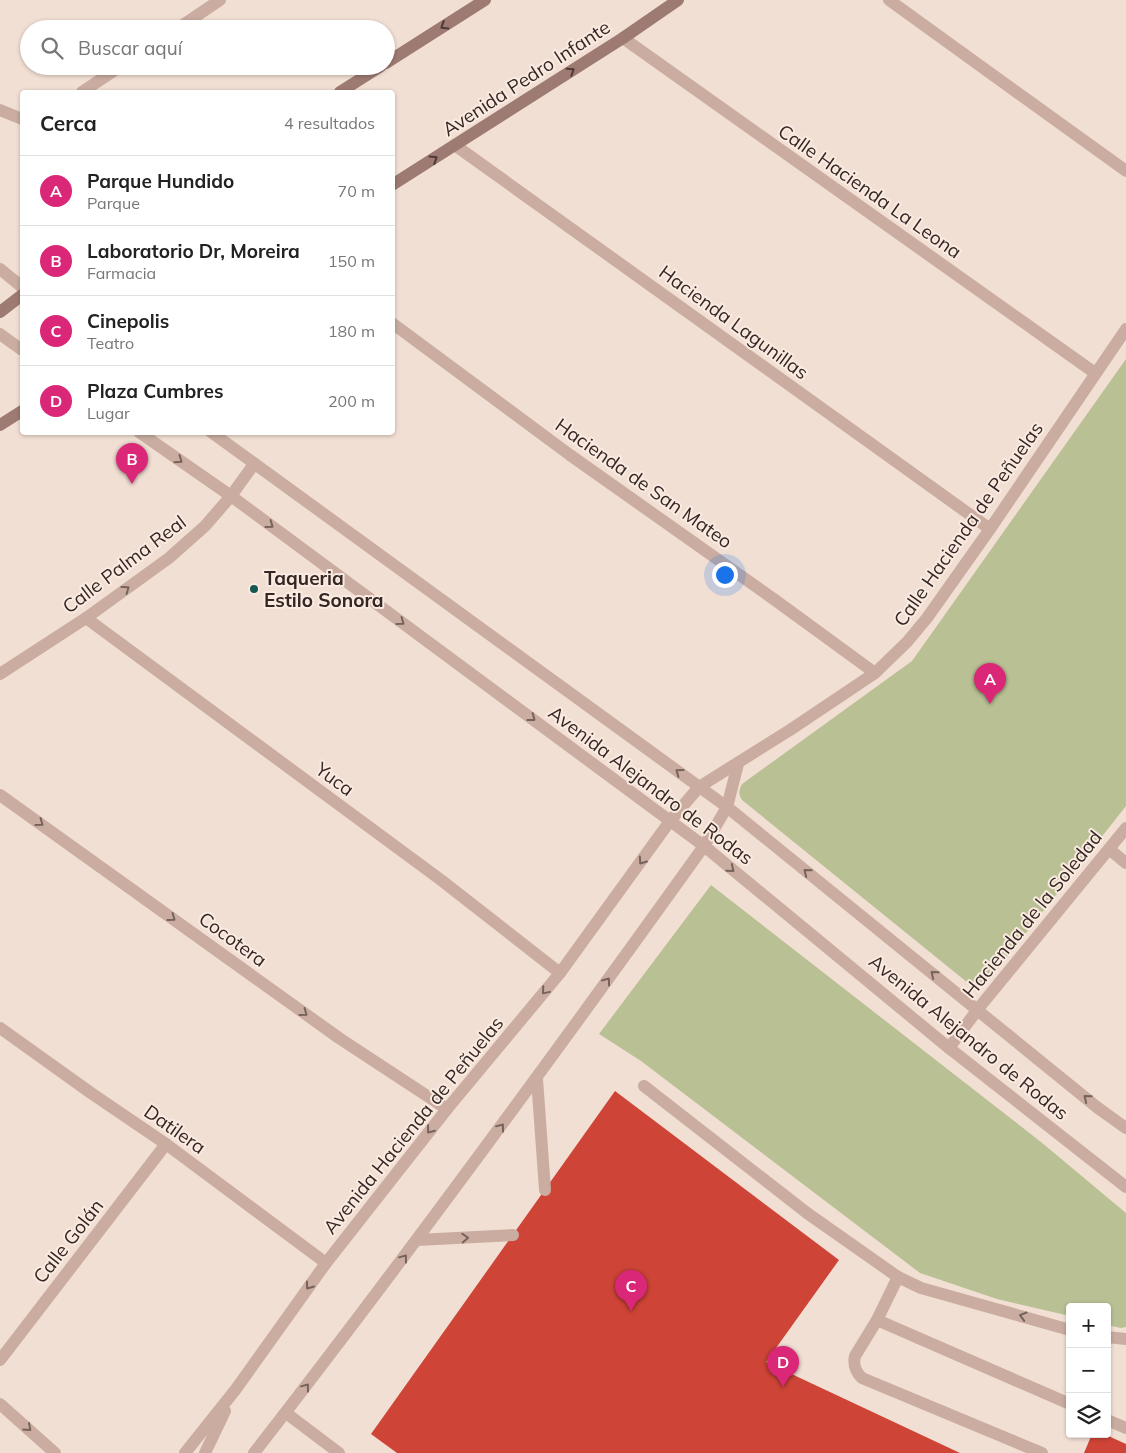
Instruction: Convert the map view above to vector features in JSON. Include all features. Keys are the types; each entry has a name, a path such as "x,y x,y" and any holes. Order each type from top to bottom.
{"main road":[{"path":"395,57 486,0"},
{"name":"Avenida Pedro Infante","path":"395,183 623,38 678,0"},
{"path":"343,90 367,75"},
{"path":"0,312 20,297"},
{"path":"0,425 20,412"}],"street":[{"path":"190,20 220,0"},
{"path":"889,0 1126,171"},
{"name":"Calle Hacienda La Leona","path":"623,38 1095,373"},
{"path":"85,90 108,75"},
{"path":"0,110 20,118"},
{"name":"Hacienda Lagunillas","path":"456,146 990,529"},
{"path":"0,268 20,285"},
{"name":"Hacienda de San Mateo","path":"395,325 570,455 775,600 874,673"},
{"name":"Calle Hacienda de Peñuelas","path":"670,821 699,787 738,764 874,673 907,642 990,529 1126,329"},
{"path":"0,334 20,349"},
{"name":"Avenida Alejandro de Rodas","path":"143,435 231,496 704,846 950,1048 1126,1187"},
{"name":"Avenida Alejandro de Rodas","path":"214,435 727,808 978,1009 1098,1108 1126,1128"},
{"name":"Calle Palma Real","path":"0,674 86,618 169,558 205,526 231,496 254,464"},
{"name":"Yuca","path":"86,618 441,880 560,973"},
{"path":"254,1453 537,1079 704,846 727,808 738,764"},
{"name":"Cocotera","path":"0,795 339,1038 447,1109"},
{"name":"Avenida Hacienda de Peñuelas","path":"186,1453 236,1389 326,1263 447,1109 560,973 670,821"},
{"name":"Hacienda de la Soledad","path":"950,1048 978,1009 1126,828"},
{"path":"1109,849 1126,863"},
{"name":"Datilera","path":"0,1028 166,1144 326,1263"},
{"path":"537,1079 545,1190"},
{"path":"644,1086 807,1213 898,1278 921,1288 1066,1329"},
{"name":"Calle Golán","path":"0,1360 166,1144"},
{"path":"417,1240 513,1235"},
{"path":"898,1278 856,1356 855,1367 857,1373 862,1378 1042,1453"},
{"path":"876,1320 1066,1402"},
{"path":"1111,1337 1126,1339"},
{"path":"205,1453 236,1389"},
{"path":"0,1404 55,1453"},
{"path":"286,1413 339,1453"},
{"path":"1111,1422 1126,1428"}],"green space":[{"path":"1126,359 1126,806 988,981 980,985 973,985 968,983 742,800 740,790 742,784 912,661"},
{"path":"711,885 1041,1142 1126,1213 1126,1327 1111,1326 1111,1303 1066,1303 1066,1315 997,1299 920,1273 641,1061 599,1034"}],"building":[{"path":"615,1091 839,1260 766,1362 960,1453 397,1453 371,1434"},
{"path":"1111,1437 1126,1444 1126,1453 1084,1453 1090,1438"}],"place":[{"name":"Laboratorio Dr, Moreira","path":"132,484"},
{"name":"Taqueria Estilo Sonora","path":"254,589"},
{"name":"Parque Hundido","path":"990,704"},
{"name":"Cinepolis","path":"631,1311"},
{"name":"Plaza Cumbres","path":"783,1387"}]}
